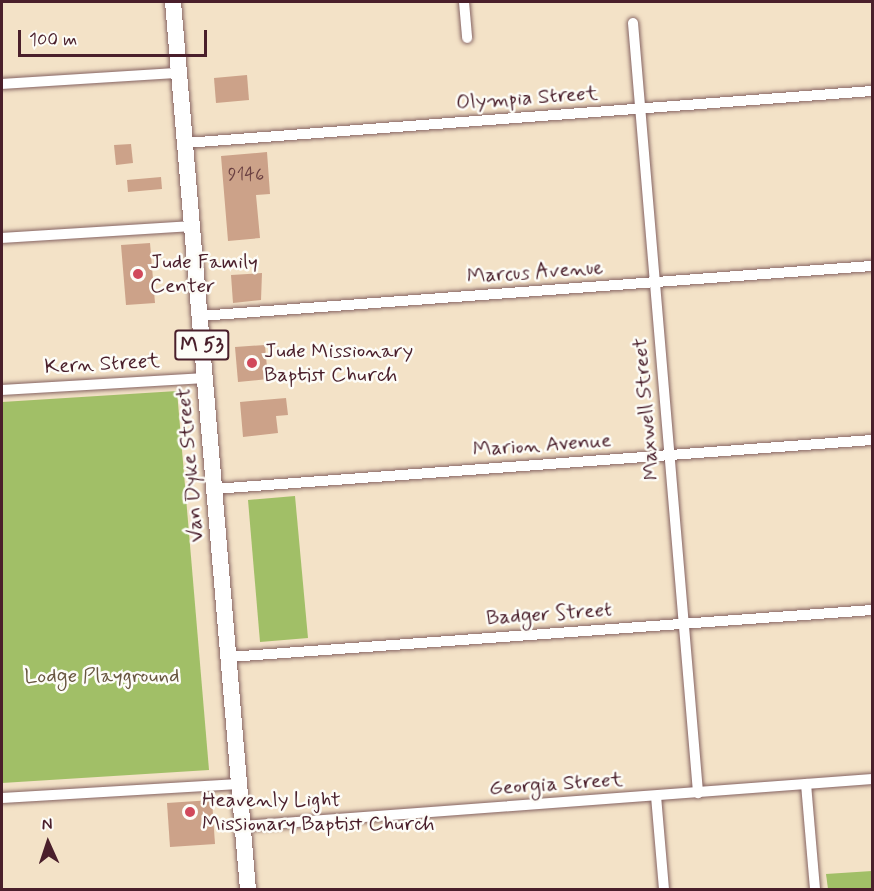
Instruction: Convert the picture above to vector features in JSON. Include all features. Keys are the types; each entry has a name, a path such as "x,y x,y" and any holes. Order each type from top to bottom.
{"main road":[{"name":"Van Dyke Street","path":"173,2 248,890"}],"street":[{"path":"464,2 466,38"},
{"name":"Maxwell Street","path":"633,23 698,793"},
{"path":"2,84 179,73"},
{"name":"Olympia Street","path":"185,143 873,91"},
{"path":"2,238 192,226"},
{"name":"Marcus Avenue","path":"200,316 873,266"},
{"name":"Kern Street","path":"2,390 205,378"},
{"name":"Marion Avenue","path":"214,489 873,440"},
{"name":"Badger Street","path":"229,657 873,610"},
{"name":"Georgia Street","path":"243,826 873,779"},
{"path":"2,798 239,784"},
{"path":"806,784 815,890"},
{"path":"656,796 664,890"}],"green space":[{"name":"Lodge Playground","path":"177,391 209,770 2,783 2,402"},
{"path":"295,496 308,638 260,642 248,500"},
{"path":"872,871 872,889 828,889 826,874"}],"building":[{"path":"247,75 249,100 216,103 214,78"},
{"path":"131,144 133,163 116,165 114,145"},
{"path":"267,152 270,194 256,195 260,238 228,241 221,156"},
{"path":"161,177 162,189 128,192 127,180"},
{"name":"Jude Family Center","path":"150,243 155,303 126,305 121,245"},
{"path":"262,273 261,300 233,303 231,275"},
{"name":"Jude Missionary Baptist Church","path":"265,345 268,379 238,382 235,347"},
{"path":"286,398 288,415 276,416 278,433 243,437 240,402"},
{"path":"212,800 215,844 170,847 167,803"}],"place":[{"name":"Jude Family Center","path":"138,274"},
{"name":"Jude Missionary Baptist Church","path":"252,363"},
{"name":"Heavenly Light Missionary Baptist Church","path":"190,812"}]}
